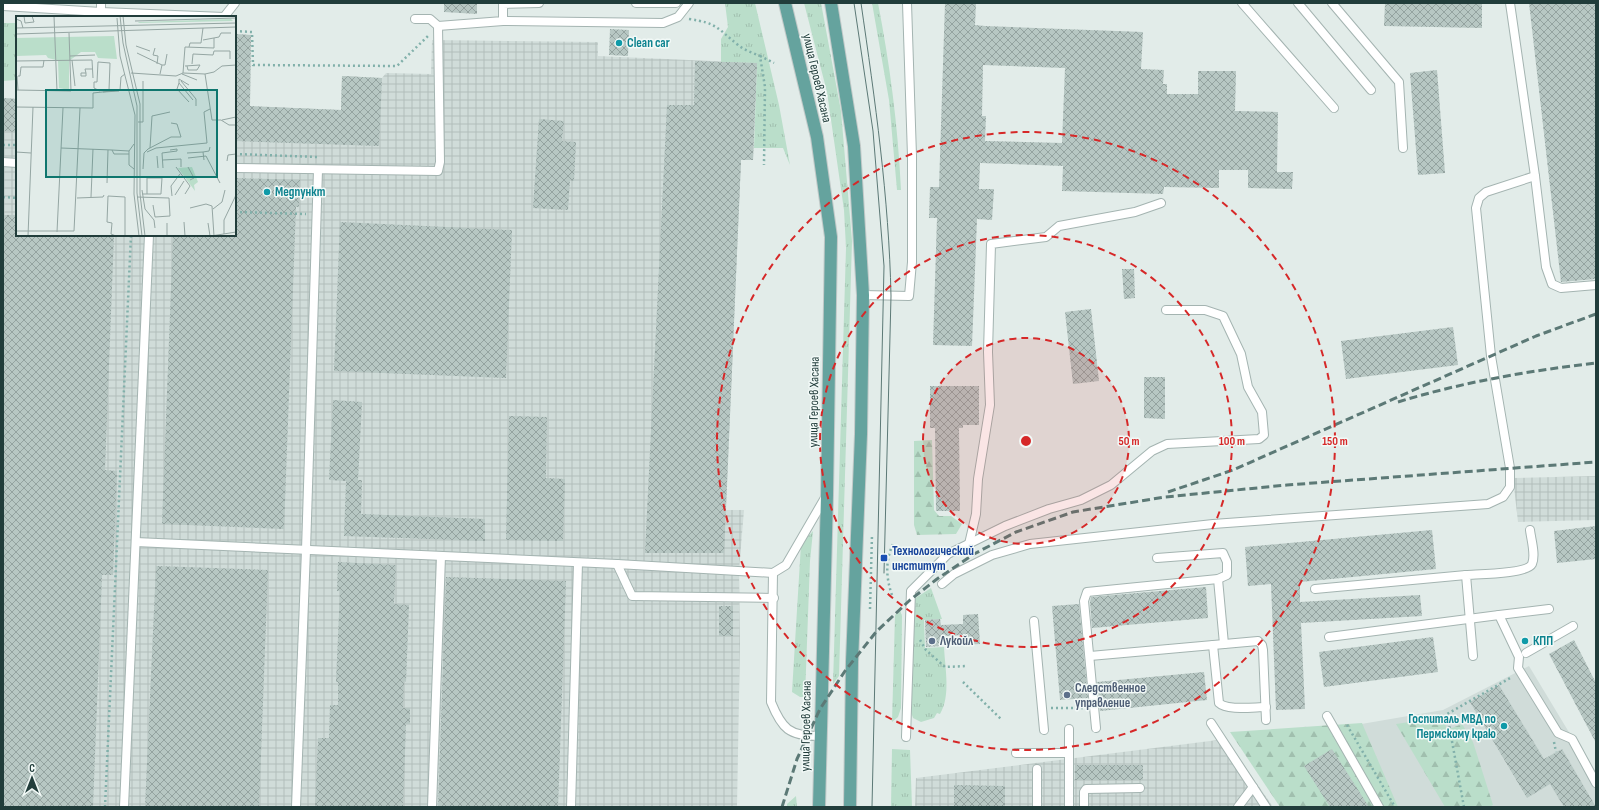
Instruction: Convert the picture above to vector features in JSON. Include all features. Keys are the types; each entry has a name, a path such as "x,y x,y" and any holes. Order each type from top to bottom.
{"main road":[{"name":"улица Героев Хасана","path":"785,3 816,137 831,237 827,495 819,807"},
{"name":"улица Героев Хасана","path":"831,3 854,146 863,295 861,434 852,662 850,807"}],"lane":[{"path":"101,3 101,12"},
{"path":"225,16 235,3"},
{"path":"503,21 503,3 539,3"},
{"path":"636,3 676,3"},
{"path":"415,19 430,19 438,26 503,21 663,24 678,18 689,3"},
{"path":"863,295 909,296 912,262 912,156 907,3"},
{"path":"1242,3 1334,108"},
{"path":"1298,3 1372,90"},
{"path":"1332,3 1399,82 1403,148"},
{"path":"1510,3 1535,176 1546,267 1552,284 1561,288 1596,285"},
{"path":"3,6 72,13 101,12 199,16"},
{"path":"236,168 438,171 440,162 438,26"},
{"path":"3,162 16,162"},
{"path":"296,807 318,170"},
{"path":"942,584 954,574 992,556 1030,544 1213,524 1488,504 1503,497 1510,488 1510,468 1491,356 1476,208 1479,198 1486,192 1535,176"},
{"path":"969,544 976,514 978,479 990,406 988,352 991,244 1046,237 1059,226 1135,212 1161,203"},
{"path":"124,807 149,236"},
{"path":"906,737 911,591 948,554 1005,526 1049,509 1081,500 1111,485 1152,451 1167,444 1259,439 1264,435 1262,412 1248,387 1241,354 1223,316 1205,310 1166,310"},
{"path":"136,542 617,564 774,573 786,565 827,495"},
{"path":"1315,590 1519,571 1528,568 1532,563 1533,557 1530,530"},
{"path":"1096,728 1084,601 1087,592 1218,579 1227,575 1227,562 1223,553 1157,558"},
{"path":"432,807 441,556"},
{"path":"571,807 578,563"},
{"path":"617,564 632,596 774,598"},
{"path":"774,573 771,702 779,720 788,730 806,736 820,736"},
{"path":"1466,576 1473,656"},
{"path":"1218,579 1224,644"},
{"path":"1328,638 1549,609"},
{"path":"1498,615 1519,656 1518,668 1558,733 1572,739 1596,783"},
{"path":"1034,621 1044,730"},
{"path":"1526,653 1573,626"},
{"path":"1090,656 1258,641 1262,645 1266,720"},
{"path":"1213,645 1219,703 1222,706 1229,707 1266,707"},
{"path":"1327,716 1378,807"},
{"path":"1211,723 1266,807"},
{"path":"1069,729 1069,807"},
{"path":"1016,753 1069,753"},
{"path":"1037,769 1037,807"},
{"path":"1084,807 1084,792 1086,789 1140,788"},
{"path":"1238,807 1254,788"}],"path":[{"path":"678,18 707,22 724,31 738,46 774,63"},
{"path":"236,31 252,32 253,65 397,66 438,26"},
{"path":"760,56 764,87 764,165"},
{"path":"3,145 16,145"},
{"path":"236,154 320,157"},
{"path":"3,197 16,198"},
{"path":"236,212 317,215"},
{"path":"105,807 131,236"},
{"path":"870,609 872,535"},
{"path":"892,595 887,582 888,555 893,544"},
{"path":"909,632 916,634 926,650 945,667 967,666"},
{"path":"1464,807 1446,714 1515,674"},
{"path":"963,682 1002,720"},
{"path":"1042,708 1094,708"},
{"path":"1347,724 1395,807"},
{"path":"1553,736 1556,752"}],"shaded area":[{"path":"236,34 251,35 250,98 240,106 341,110 342,76 382,78 386,73 431,74 432,40 598,42 598,56 757,63 753,160 741,160 726,510 744,510 739,570 740,643 737,807 3,807 3,98 16,99 16,236 236,236"},
{"path":"1596,476 1596,520 1518,522 1513,478"},
{"path":"1529,666 1596,777 1596,807 1389,807 1344,727 1443,710"},
{"path":"1226,739 1273,807 915,807 916,778"}],"green space":[{"path":"725,3 755,3 779,105 790,165 783,148 754,148 757,63 721,62 721,39 728,27"},
{"path":"804,3 821,3 841,111 852,241 839,676 833,684 846,248 844,210 827,92"},
{"path":"872,3 878,3 886,49 896,119 901,190 897,190 889,100"},
{"path":"3,23 15,23 16,80 3,81"},
{"path":"932,440 934,510 939,516 951,516 962,524 956,534 917,535 914,525 914,441"},
{"path":"813,531 810,561 805,697 800,697 792,692 801,544"},
{"path":"931,588 942,619 924,620 925,648 944,647 946,690 943,707 940,714 937,713 934,718 921,722 913,718 911,712 912,605 914,599"},
{"path":"900,610 902,616 901,708 898,717 892,722 895,615"},
{"path":"1443,717 1447,730 1462,724 1473,742 1493,805 1489,807 1445,807 1396,724"},
{"path":"1362,723 1398,807 1280,807 1230,732"},
{"path":"892,749 910,750 912,807 891,807"},
{"path":"796,796 797,807 787,807 787,804"}],"building":[{"path":"444,3 477,3 477,14 444,12"},
{"path":"945,3 976,3 975,25 1143,32 1141,69 1164,70 1163,84 1167,84 1167,94 1198,94 1198,71 1236,71 1235,111 1278,112 1277,172 1293,172 1292,189 1248,188 1248,170 1219,170 1219,188 1164,187 1163,194 1062,191 1063,166 980,163 979,189 994,189 992,220 977,219 972,346 933,345 937,218 929,218 930,187 939,187","holes":["983,65 1065,68 1062,143 985,141 986,116 982,116"]},
{"path":"1385,3 1482,3 1482,28 1384,26"},
{"path":"1529,3 1596,3 1596,279 1561,282"},
{"name":"Clean car","path":"610,29 629,30 628,56 609,55"},
{"path":"236,34 251,35 250,106 341,110 342,76 382,78 379,146 236,141"},
{"path":"695,61 757,63 753,160 741,160 724,553 645,553 667,105 694,105"},
{"path":"1437,70 1445,173 1418,175 1410,73"},
{"path":"3,98 16,99 16,132 3,131"},
{"path":"539,119 564,121 562,141 576,142 574,181 570,180 568,210 533,208"},
{"path":"236,178 300,180 299,207 296,207 284,529 162,524 173,236 236,236"},
{"path":"3,215 16,215 16,236 114,236 105,470 117,471 113,575 102,575 93,807 3,807"},
{"path":"340,222 512,230 506,378 334,371"},
{"path":"1122,269 1134,269 1135,298 1124,299"},
{"path":"1091,309 1099,381 1073,384 1065,312"},
{"path":"1453,327 1458,365 1346,379 1341,341"},
{"path":"1144,377 1165,377 1165,419 1144,418"},
{"path":"930,386 979,386 979,425 963,425 963,428 959,428 960,511 936,511 935,428 930,428"},
{"path":"333,400 362,402 358,480 362,480 361,514 485,519 485,541 344,536 346,481 329,480"},
{"path":"509,416 547,417 546,478 565,479 563,541 506,540"},
{"path":"1596,526 1596,559 1557,563 1554,531"},
{"path":"1432,530 1436,569 1300,582 1300,602 1420,595 1422,616 1301,623 1305,709 1276,710 1271,584 1248,586 1245,547"},
{"path":"338,562 396,565 394,604 409,605 406,682 404,681 403,708 410,708 410,724 406,724 403,807 315,807 318,738 329,738 330,705 338,705 338,682 336,682 340,591 337,591"},
{"path":"156,566 268,570 259,807 145,807"},
{"path":"446,577 566,581 558,807 438,807"},
{"path":"1206,587 1208,618 1092,628 1091,597"},
{"path":"1079,604 1088,698 1060,700 1052,606"},
{"path":"719,606 733,606 733,636 719,636"},
{"path":"978,614 980,644 964,645 964,635 941,636 942,646 926,647 925,620 940,619 941,625 963,624 963,615"},
{"path":"1433,637 1438,672 1324,687 1319,652"},
{"path":"1574,640 1596,683 1596,743 1549,654"},
{"path":"1204,672 1207,700 1100,711 1097,682"},
{"name":"Госпиталь МВД по Пермскому краю","path":"1499,685 1544,759 1562,749 1596,807 1564,807 1550,784 1527,798 1470,702"},
{"path":"1332,749 1369,807 1330,807 1304,766"},
{"path":"1075,765 1143,765 1143,780 1075,780"},
{"path":"954,785 1005,786 1005,807 954,807"}],"tram line":[{"path":"854,3 873,131 884,266 872,807"},
{"path":"861,3 880,149 890,259 891,296 884,573"}],"railway":[{"path":"1168,492 1233,470 1536,336 1596,314"},
{"path":"1398,402 1496,378 1596,363"},
{"path":"782,807 797,759 820,709 845,671 876,632 910,600 937,579 974,554 1016,532 1073,512 1165,497 1287,485 1596,462"}],"place":[{"name":"Clean car","path":"619,43"},
{"name":"Медпункт","path":"267,192"},
{"name":"Технологический институт","path":"884,558"},
{"name":"Лукойл","path":"932,641"},
{"name":"КПП","path":"1525,641"},
{"name":"Следственное управление","path":"1067,695"},
{"name":"Госпиталь МВД по Пермскому краю","path":"1504,726"}]}
